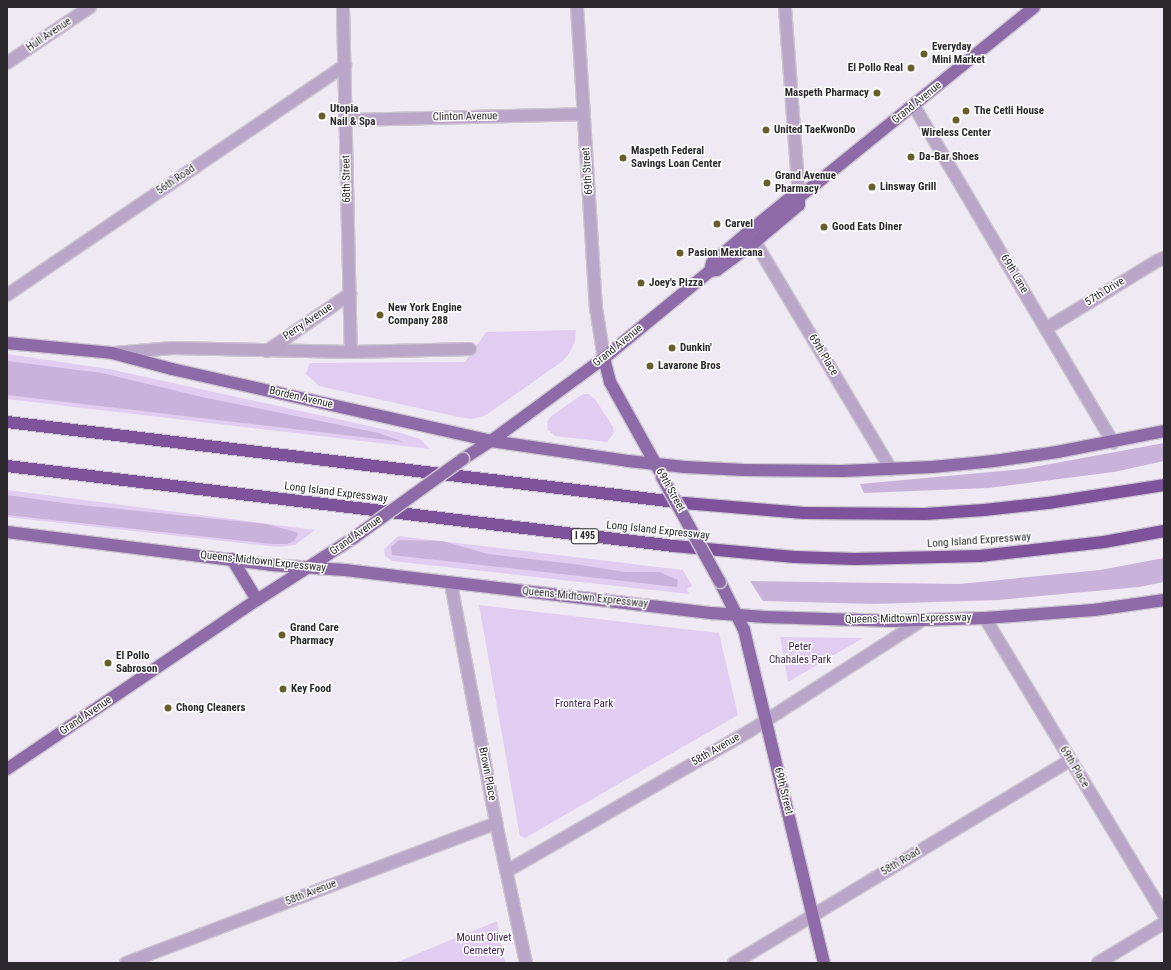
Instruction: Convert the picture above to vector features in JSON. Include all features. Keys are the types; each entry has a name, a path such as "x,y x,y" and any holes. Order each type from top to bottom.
{"highway":[{"path":"7,422 684,503 804,513 925,514 984,510 1085,498 1164,485"},
{"name":"Long Island Expressway","path":"7,466 674,546 795,557 855,559 980,556 1104,542 1164,531"}],"main road":[{"name":"Grand Avenue","path":"710,271 712,263 717,258 790,198 798,197 914,106 1034,7"},
{"name":"Grand Avenue","path":"7,769 257,600 310,568 463,459 491,441 604,358 710,271 717,270 755,242 799,205 798,197"},
{"name":"Borden Avenue","path":"7,343 112,353 172,369 491,441"},
{"name":"69th Street","path":"604,358 610,382 720,582 744,630 824,963"},
{"path":"491,441 656,464 744,470 891,470 994,461 1113,442 1164,431"},
{"name":"Queens-Midtown Expressway","path":"7,532 310,568 345,570 452,584 737,614 832,620 921,621 985,618 1087,610 1164,600"},
{"path":"232,559 257,600"}],"street":[{"name":"Hull Avenue","path":"7,63 90,7"},
{"name":"68th Street","path":"343,7 351,352"},
{"name":"69th Street","path":"577,7 596,308 604,358"},
{"path":"785,7 798,197"},
{"name":"56th Road","path":"7,295 345,65"},
{"name":"69th Lane","path":"914,106 1113,442"},
{"name":"Clinton Avenue","path":"346,120 584,114"},
{"name":"69th Place","path":"755,242 891,470"},
{"name":"57th Drive","path":"1046,328 1164,258"},
{"name":"Perry Avenue","path":"267,351 350,294"},
{"name":"Borden Avenue","path":"112,353 173,348 351,352 470,349"},
{"name":"Brown Place","path":"452,584 496,823 526,963"},
{"name":"69th Place","path":"985,618 1164,915"},
{"name":"58th Avenue","path":"507,871 766,720 921,621"},
{"name":"58th Road","path":"734,963 1070,761"},
{"name":"58th Avenue","path":"126,963 496,823"},
{"path":"1098,963 1164,923"}],"green space":[{"path":"576,330 575,341 570,352 563,361 486,415 473,419 319,386 306,374 309,364 313,363 465,362 486,332"},
{"path":"7,354 109,369 401,433 420,439 430,449 7,399"},
{"path":"583,394 588,394 595,399 613,427 614,433 607,442 555,436 548,430 547,422 550,417"},
{"path":"7,490 315,530 295,545 278,547 7,517"},
{"path":"398,536 683,570 692,586 687,589 689,594 392,561 385,556 384,549"},
{"name":"Frontera Park","path":"479,605 719,633 738,715 525,838 520,836"},
{"name":"Peter Chahales Park","path":"780,637 863,638 788,682"},
{"name":"Mount Olivet Cemetery","path":"497,921 505,963 395,963"}],"shaded area":[{"path":"7,361 102,373 202,397 379,433 404,442 7,395"},
{"path":"1164,443 1164,461 1114,472 988,488 864,493 860,484 1023,469"},
{"path":"7,495 71,504 266,524 296,532 298,534 294,541 287,544 272,544 7,515"},
{"path":"399,540 442,541 488,554 581,565 625,572 659,572 678,580 677,587 392,555 391,547"},
{"path":"1164,558 1164,582 1139,587 998,600 874,604 763,601 750,581 959,584 1100,570"}],"place":[{"name":"Everyday Mini Market","path":"924,54"},
{"name":"El Pollo Real","path":"911,68"},
{"name":"Maspeth Pharmacy","path":"877,93"},
{"name":"The Cetli House","path":"966,111"},
{"name":"Utopia Nail & Spa","path":"322,116"},
{"name":"Wireless Center","path":"956,120"},
{"name":"United TaeKwonDo","path":"766,130"},
{"name":"Da-Bar Shoes","path":"911,157"},
{"name":"Maspeth Federal Savings Loan Center","path":"623,158"},
{"name":"Grand Avenue Pharmacy","path":"767,183"},
{"name":"Linsway Grill","path":"872,187"},
{"name":"Carvel","path":"717,224"},
{"name":"Good Eats Diner","path":"824,227"},
{"name":"Pasion Mexicana","path":"680,253"},
{"name":"Joey's Pizza","path":"641,283"},
{"name":"New York Engine Company 288","path":"380,315"},
{"name":"Dunkin'","path":"672,348"},
{"name":"Lavarone Bros","path":"650,366"},
{"name":"Grand Care Pharmacy","path":"282,635"},
{"name":"El Pollo Sabroson","path":"108,663"},
{"name":"Key Food","path":"283,689"},
{"name":"Chong Cleaners","path":"168,708"}]}
